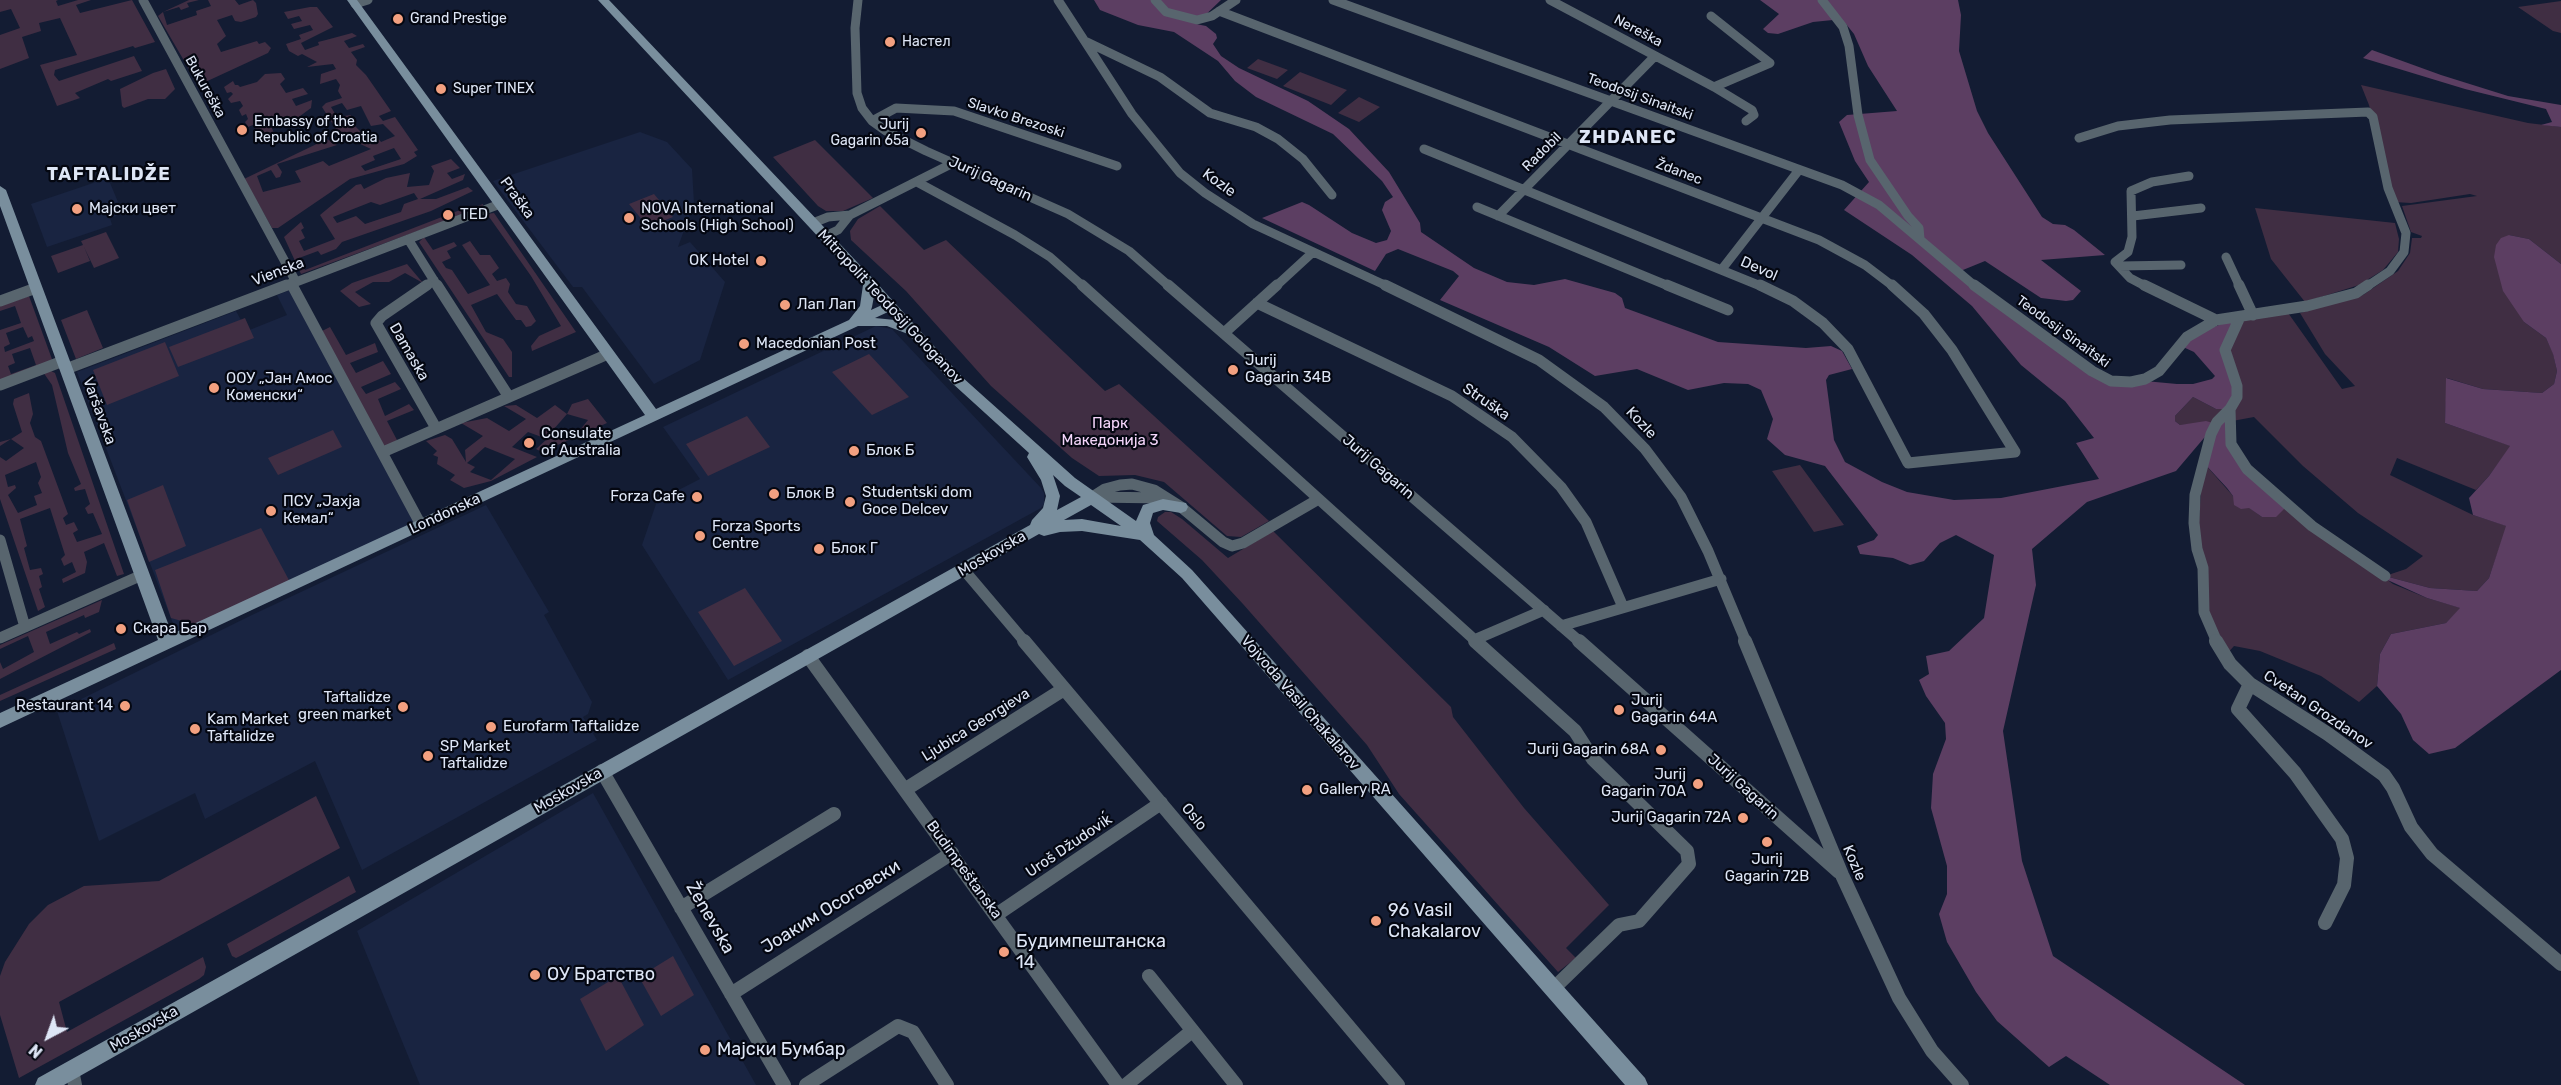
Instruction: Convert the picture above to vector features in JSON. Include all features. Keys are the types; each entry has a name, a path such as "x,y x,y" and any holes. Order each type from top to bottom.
{"street":[{"name":"Bukureška","path":"142,0 421,525"},
{"path":"353,2 368,0"},
{"name":"Mitropolit Teodosij Gologanov","path":"603,0 957,380 1025,443 1090,498"},
{"path":"858,0 855,28 857,93 862,108 872,121"},
{"name":"Kozle","path":"1058,0 1132,114 1161,152 1180,172 1228,208 1312,253 1497,337 1539,360 1589,395 1629,431 1671,482 1693,519 1721,579 1842,874 1899,998 1914,1024 1962,1085"},
{"path":"1155,0 1166,12 1190,19 1206,18 1236,0"},
{"name":"Teodosij Sinaitski","path":"1333,0 1861,195 1879,205 1960,275 2092,371 2110,381 2145,380 2159,371 2187,337 2216,320 2317,304 2356,293 2386,274 2400,261 2406,233 2388,188 2381,149 2370,113 2348,111 2170,120 2118,126 2079,138"},
{"name":"Nereška","path":"1550,0 1714,87 1752,110 1754,115 1746,122"},
{"path":"1822,0 1843,27 1849,46 1858,115 1870,160 1918,228 1920,240"},
{"name":"Praška","path":"353,2 654,417"},
{"name":"Ždanec","path":"1219,11 1819,240 1865,265 1896,288 1924,314 1952,350 2015,452"},
{"path":"1711,16 1770,63 1714,87"},
{"path":"1085,41 1160,77 1210,113 1256,127 1278,139 1303,159 1332,195"},
{"name":"Radobil","path":"1498,216 1655,56"},
{"name":"Slavko Brezoski","path":"872,121 896,108 954,111 1117,166"},
{"name":"Jurij Gagarin","path":"872,121 886,131 1052,207 1105,235 1137,258 1544,610 1842,874"},
{"name":"Devol","path":"1424,149 1722,269 1793,302 1822,323 1848,349 1908,463 2015,452"},
{"path":"813,223 828,217 850,215 953,163"},
{"path":"1722,269 1798,170"},
{"path":"2189,176 2152,182 2131,191 2132,237 2128,252 2115,262 2130,278 2216,320"},
{"path":"917,182 990,220 1050,257 1076,279 1317,500 1581,736 1593,759 1688,851 1689,864 1640,921 1619,925 1553,989"},
{"name":"Varšavska","path":"0,190 167,643"},
{"name":"Vienska","path":"0,385 64,365 293,283 500,204"},
{"path":"1477,207 1728,310"},
{"path":"2133,216 2201,208"},
{"path":"825,236 838,230 850,215"},
{"path":"408,239 509,397"},
{"path":"1224,333 1312,253"},
{"path":"2226,257 2253,315"},
{"path":"2119,266 2181,265"},
{"name":"Damaska","path":"434,280 382,316 376,323 436,428"},
{"path":"848,326 863,312 868,300 870,284"},
{"path":"0,301 36,288"},
{"name":"Struška","path":"1257,303 1444,392 1470,407 1512,437 1561,487 1586,522 1623,607"},
{"name":"Londonska","path":"0,721 890,306"},
{"path":"2240,317 2225,350 2238,392 2235,403 2220,417 2211,434 2195,495 2194,523 2197,549 2203,568 2204,612 2214,638 2230,664 2250,684"},
{"path":"848,326 888,322 904,326 912,331"},
{"path":"383,452 609,354"},
{"path":"2230,409 2231,444 2247,469 2312,526 2385,576"},
{"path":"1023,536 1050,510 1053,496 1048,479 1025,443"},
{"path":"1090,498 1143,497 1176,504 1223,542 1235,546 1317,500"},
{"name":"Moskovska","path":"45,1085 73,1077 602,771 1090,498"},
{"name":"Vojvoda Vasil Chakalarov","path":"1090,498 1148,538 1200,588 1638,1085"},
{"path":"1148,538 1143,523 1144,515 1149,509 1163,504 1176,504"},
{"path":"1023,536 1060,526 1082,525 1118,530 1148,538"},
{"path":"0,540 25,627"},
{"name":"Oslo","path":"964,570 1398,1085"},
{"path":"0,638 142,575"},
{"path":"1561,626 1721,579"},
{"path":"1474,640 1544,610"},
{"name":"Budimpeštanska","path":"808,656 1118,1085"},
{"name":"Cvetan Grozdanov","path":"2325,923 2344,885 2347,858 2342,839 2295,773 2238,709 2250,684 2328,734 2384,775 2393,788 2411,827 2432,854 2561,964"},
{"name":"Ljubica Georgieva","path":"906,789 1064,689"},
{"name":"Ženevska","path":"602,771 784,1085"},
{"name":"Uroš Džudoviḱ","path":"996,915 1161,803"},
{"path":"681,908 834,814"},
{"name":"Јоаким Осоговски","path":"731,994 952,853"},
{"path":"1149,976 1236,1085"},
{"path":"806,1085 898,1026 913,1032 947,1085"},
{"path":"1126,1085 1192,1031"}],"shaded area":[{"path":"1094,0 1221,0 1196,24 1206,26 1216,34 1217,38 1213,44 1221,56 1239,68 1308,101 1349,129 1389,172 1420,223 1421,232 1474,268 1507,282 1534,285 1565,279 1615,293 1622,298 1625,308 1718,342 1806,348 1831,346 1842,351 1852,369 1829,375 1826,380 1834,440 1845,462 1882,482 1907,492 1954,500 2001,498 2099,479 2076,443 2094,438 2065,401 2021,365 1972,306 1912,255 1844,210 1869,182 1855,161 1839,122 1847,115 1897,111 1868,66 1854,34 1846,24 1833,20 1813,22 1778,34 1768,33 1763,29 1779,14 1760,0 1958,0 1961,15 1959,51 1977,111 1988,133 2042,217 2053,224 2065,225 2074,230 2105,255 2041,260 2081,291 2073,300 2066,301 2041,298 1985,261 1958,272 2102,377 2177,384 2193,384 2212,379 2215,376 2194,352 2183,347 2187,337 2240,317 2226,346 2234,377 2231,444 2287,506 2276,517 2262,517 2249,508 2241,509 2234,505 2233,496 2203,462 2210,435 2204,438 2176,471 2087,502 2032,549 2036,585 2003,731 2022,861 2053,956 2245,1085 2110,1085 2066,1056 2049,1067 1997,1021 1976,992 1947,942 1939,914 1947,894 1947,866 1931,808 1933,774 1946,739 1945,723 1926,696 1919,680 1929,674 1926,656 1949,651 1984,618 1994,555 1956,535 1940,543 1924,561 1910,565 1893,558 1860,554 1857,546 1874,540 1878,535 1825,466 1785,455 1767,439 1773,419 1761,390 1748,384 1724,383 1688,390 1637,369 1595,376 1549,347 1440,300 1459,276 1453,271 1398,249 1386,254 1375,271 1262,218 1302,202 1352,233 1376,243 1387,240 1391,231 1382,210 1385,202 1393,197 1382,181 1333,134 1256,97 1235,81 1218,61 1174,32 1138,25 1100,10","holes":["2193,397 2216,409 2224,409 2216,424 2206,421 2180,425 2175,421 2175,416"]},
{"path":"2372,50 2508,96 2561,105 2561,127 2541,125 2552,122 2546,109 2465,89 2363,58"},
{"path":"640,132 667,142 692,169 694,203 678,247 690,242 725,282 700,360 654,384 582,287 573,287 493,181"},
{"name":"Мајски цвет","path":"108,178 123,214 110,218 112,225 47,247 31,204"},
{"path":"2509,235 2529,239 2561,264 2561,670 2455,748 2429,754 2413,740 2401,714 2377,686 2380,654 2391,634 2446,623 2460,608 2427,598 2381,577 2385,576 2430,588 2477,591 2489,578 2506,526 2473,515 2469,498 2489,476 2510,446 2445,423 2446,378 2483,389 2542,393 2554,384 2557,371 2546,338 2524,322 2503,291 2494,257 2496,245 2501,238"},
{"path":"290,290 417,523 177,634 77,372 236,311 247,331 287,315 277,295"},
{"name":"Studentski dom Goce Delcev","path":"876,326 892,329 1041,488 1044,493 1044,504 1041,508 728,680 642,545 657,501 700,479 663,427"},
{"path":"486,505 549,612 544,615 592,702 588,714 583,717 597,740 362,870 315,761 205,819 195,793 99,841 57,711 252,615"},
{"name":"ОУ Братство","path":"593,793 756,1085 420,1085 357,931"}],"green space":[{"path":"0,0 58,0 56,1 58,6 78,0 91,0 76,5 80,13 132,0 155,42 135,48 133,46 55,70 54,75 59,81 134,56 142,71 111,81 108,79 75,93 80,98 57,106 40,65 77,55 60,18 39,23 41,31 22,37 29,58 0,69 0,35 20,28 11,9 0,12"},
{"path":"189,0 199,0 187,3 189,7 181,10 179,7 163,12"},
{"path":"208,0 235,0 239,5 253,0 256,3 258,14 256,17 241,22 235,21 232,15 217,20 226,36 217,44 221,52 257,41 259,44 265,42 271,48 268,53 201,84 197,83 158,16 163,12 167,25 197,15 196,11 211,6"},
{"path":"2561,1 2561,33 2553,31 2518,7"},
{"path":"317,7 333,27 301,43 305,50 319,45 318,42 352,33 357,36 344,41 349,48 363,44 365,47 351,52 357,60 356,65 366,75 391,111 379,116 383,121 395,117 418,150 414,152 417,156 404,164 350,179 278,228 272,228 244,179 327,139 337,145 277,164 282,172 280,177 276,178 271,170 257,176 263,192 301,182 295,171 323,161 329,166 371,149 339,134 322,107 326,103 342,98 338,91 340,85 336,79 320,84 321,74 336,69 333,64 307,67 317,62 302,54 298,56 289,51 286,44 301,39 299,35 313,30 310,25 294,29 291,24 302,21 299,16 288,19 284,12","holes":["342,103 347,110 361,106 371,126 383,124 395,136 381,142 374,133 365,136 353,124 351,115 337,117 331,107","394,148 401,159 365,171 361,166 375,160 373,156"]},
{"path":"1258,59 1288,70 1277,79 1247,68"},
{"path":"166,69 175,89 165,99 148,99 124,108 122,106 120,89"},
{"path":"1300,72 1347,90 1331,105 1283,86"},
{"path":"281,73 285,79 280,84 286,93 303,88 308,94 292,99 296,106 312,100 311,108 296,119 271,126 276,138 265,142 253,125 248,127 245,122 248,119 246,114 242,116 239,110 243,106 240,101 231,103 228,99 233,94 227,93 224,87 233,81 240,87 257,82 265,74"},
{"path":"2361,85 2528,123 2561,127 2561,264 2529,239 2509,235 2524,322 2546,338 2553,353 2557,371 2554,384 2542,393 2483,389 2447,378 2445,423 2511,446 2476,490 2397,458 2390,475 2473,515 2507,526 2489,578 2477,591 2430,588 2385,576 2406,569 2423,556 2358,513 2303,466 2254,417 2216,424 2180,425 2175,421 2175,416 2193,397 2216,409 2225,350 2240,317 2286,310 2342,389 2355,386 2325,354 2300,313 2363,295 2398,271 2410,253 2412,238 2422,236 2411,232 2402,206 2477,196 2470,194 2411,203 2394,202 2369,105"},
{"path":"1359,97 1380,107 1359,122 1338,113"},
{"path":"815,140 873,198 843,211 826,211 818,206 773,157"},
{"path":"451,159 460,168 447,173 452,179 465,174 463,180 420,199 436,199 468,187 473,191 431,211 342,242 336,249 321,255 318,251 299,258 305,270 460,210 462,212 483,204 483,207 301,274 284,237 301,222 304,228 301,230 305,238 299,241 304,251 335,239 320,215 356,185 361,184 364,189 386,178 410,173 407,187 429,185 434,171 431,166","holes":["414,193 418,199 404,204 401,212 365,224 356,216 337,223 333,217 371,202 380,205"]},
{"path":"654,194 673,217 648,227 629,204"},
{"name":"Парк Македонија 3","path":"880,206 924,250 946,240 1105,391 1119,384 1269,521 1241,537 1227,536 1164,482 1135,475 1099,476 1072,458 991,386 906,291 851,240 850,231 858,219"},
{"path":"2255,208 2395,223 2399,239 2398,252 2383,270 2359,285 2305,302 2271,259"},
{"path":"494,213 576,332 532,351 531,346 539,336 561,326 531,276 487,214"},
{"path":"106,232 119,258 94,268 84,247 90,261 58,273 51,256 83,245 81,241"},
{"path":"424,237 433,250 454,242 457,246 447,251 451,258 442,262 446,268 452,270 468,294 490,285 462,245 470,241 480,255 490,255 499,268 492,274 497,281 506,278 510,284 508,292 516,304 527,306 536,321 526,327 521,320 516,320 497,294 471,305 486,332 503,339 512,352 512,377 509,377 419,242"},
{"path":"407,264 423,283 405,273 389,282 373,282 355,292 371,304 359,307 340,291 352,283"},
{"path":"29,296 53,362 3,380 0,379 0,330 21,323 15,306 0,311 0,306","holes":["23,327 28,338 32,336 34,341 5,352 4,347 10,344 6,333","30,348 36,365 11,374 8,366 15,363 12,354"]},
{"path":"87,310 103,348 76,359 61,320"},
{"path":"245,318 254,338 178,367 169,347"},
{"path":"330,327 346,355 375,343 378,352 350,363 356,373 383,361 391,374 361,387 366,394 395,382 401,389 378,399 385,416 409,404 414,410 387,421 397,440 382,450 318,333"},
{"path":"165,342 179,376 107,405 93,370"},
{"path":"869,354 909,397 872,415 832,372"},
{"path":"51,371 55,373 124,574 117,576 104,543 84,552 87,562 85,573 63,583 62,579 76,572 72,562 64,566 61,559 65,555 50,508 20,519 30,570 41,568 43,574 39,576 42,587 39,589 45,607 38,611 0,499 0,457 6,461 24,448 11,439 22,432 13,404 14,399 29,393 33,414 30,423 35,437 41,441 68,514 63,518 66,525 74,522 78,530 73,533 77,542 102,534 93,513 88,514 85,508 90,504 85,489 75,491 74,488 81,484 68,453 52,385 43,372","holes":["36,462 41,477 38,483 42,493 34,496 37,505 18,513 8,495 16,488 15,485 8,487 5,475"]},
{"path":"588,399 607,423 542,452 536,449 547,439 528,432 512,447 537,457 491,481 464,488 450,480 455,475 437,464 438,457 433,455 437,451 426,441 445,435 452,439 466,462 465,450 483,436 461,423 487,418 509,431 526,419 504,406 516,405 537,418 555,405 567,414 572,404","holes":["567,414 588,420 575,436 553,430","485,447 515,459 491,480 470,472 475,467 467,463"]},
{"name":"Forza Sports Centre","path":"747,416 770,447 708,476 686,444"},
{"path":"333,430 342,447 278,475 268,458"},
{"path":"2203,462 2233,496 2262,517 2287,506 2393,584 2427,598 2461,608 2446,623 2391,634 2380,654 2377,686 2359,702 2321,676 2260,651 2234,646 2225,656 2214,638 2197,549"},
{"path":"1800,465 1844,525 1814,532 1772,471"},
{"path":"163,485 186,546 149,562 127,500"},
{"path":"1165,512 1171,512 1182,519 1228,558 1273,531 1451,707 1453,717 1524,808 1609,905 1566,948 1576,958 1558,972 1399,794 1367,745 1243,604 1202,560 1157,521 1158,517"},
{"path":"261,528 290,582 196,625 171,618 155,570"},
{"name":"Forza Sports Centre","path":"745,588 782,641 734,666 698,612"},
{"path":"102,600 99,612 85,618 84,615 46,632 50,644 77,632 79,634 90,629 91,632 0,679 0,662 3,669 34,652 28,636 0,649 0,645"},
{"path":"114,643 116,649 0,701 0,695"},
{"path":"316,796 340,848 59,1002 67,1032 203,957 206,967 204,975 199,979 19,1078 0,1015 0,976 5,962 29,924 48,905 84,886 159,881"},
{"path":"349,876 356,892 242,955 236,958 232,956 227,944"},
{"path":"673,956 694,995 661,1016 639,977"},
{"path":"618,976 644,1025 606,1051 580,999"}],"place":[{"name":"Grand Prestige","path":"398,19"},
{"name":"Настел","path":"890,42"},
{"name":"Super TINEX","path":"441,89"},
{"name":"Embassy of the Republic of Croatia","path":"242,130"},
{"name":"Jurij Gagarin 65a","path":"921,133"},
{"name":"Мајски цвет","path":"77,209"},
{"name":"TED","path":"448,215"},
{"name":"NOVA International Schools (High School)","path":"629,218"},
{"name":"OK Hotel","path":"761,261"},
{"name":"Лап Лап","path":"785,305"},
{"name":"Macedonian Post","path":"744,344"},
{"name":"Jurij Gagarin 34B","path":"1233,370"},
{"name":"ООУ „Јан Амос Коменски“","path":"214,388"},
{"name":"Consulate of Australia","path":"529,443"},
{"name":"Блок Б","path":"854,451"},
{"name":"Блок В","path":"774,494"},
{"name":"Forza Cafe","path":"697,497"},
{"name":"Studentski dom Goce Delcev","path":"850,502"},
{"name":"ПСУ „Јахја Кемал“","path":"271,511"},
{"name":"Forza Sports Centre","path":"700,536"},
{"name":"Блок Г","path":"819,549"},
{"name":"Скара Бар","path":"121,629"},
{"name":"Restaurant 14","path":"125,706"},
{"name":"Taftalidze green market","path":"403,707"},
{"name":"Jurij Gagarin 64А","path":"1619,710"},
{"name":"Eurofarm Taftalidze","path":"491,727"},
{"name":"Kam Market Taftalidze","path":"195,729"},
{"name":"Jurij Gagarin 68A","path":"1661,750"},
{"name":"SP Market Taftalidze","path":"428,756"},
{"name":"Jurij Gagarin 70A","path":"1698,784"},
{"name":"Gallery RA","path":"1307,790"},
{"name":"Jurij Gagarin 72A","path":"1743,818"},
{"name":"Jurij Gagarin 72B","path":"1767,842"},
{"name":"96 Vasil Chakalarov","path":"1376,921"},
{"name":"Будимпештанска 14","path":"1004,952"},
{"name":"ОУ Братство","path":"535,975"},
{"name":"Мајски Бумбар","path":"705,1050"}],"district":[{"name":"ZHDANEC","path":"1628,138"},
{"name":"TAFTALIDŽE","path":"109,175"}]}
